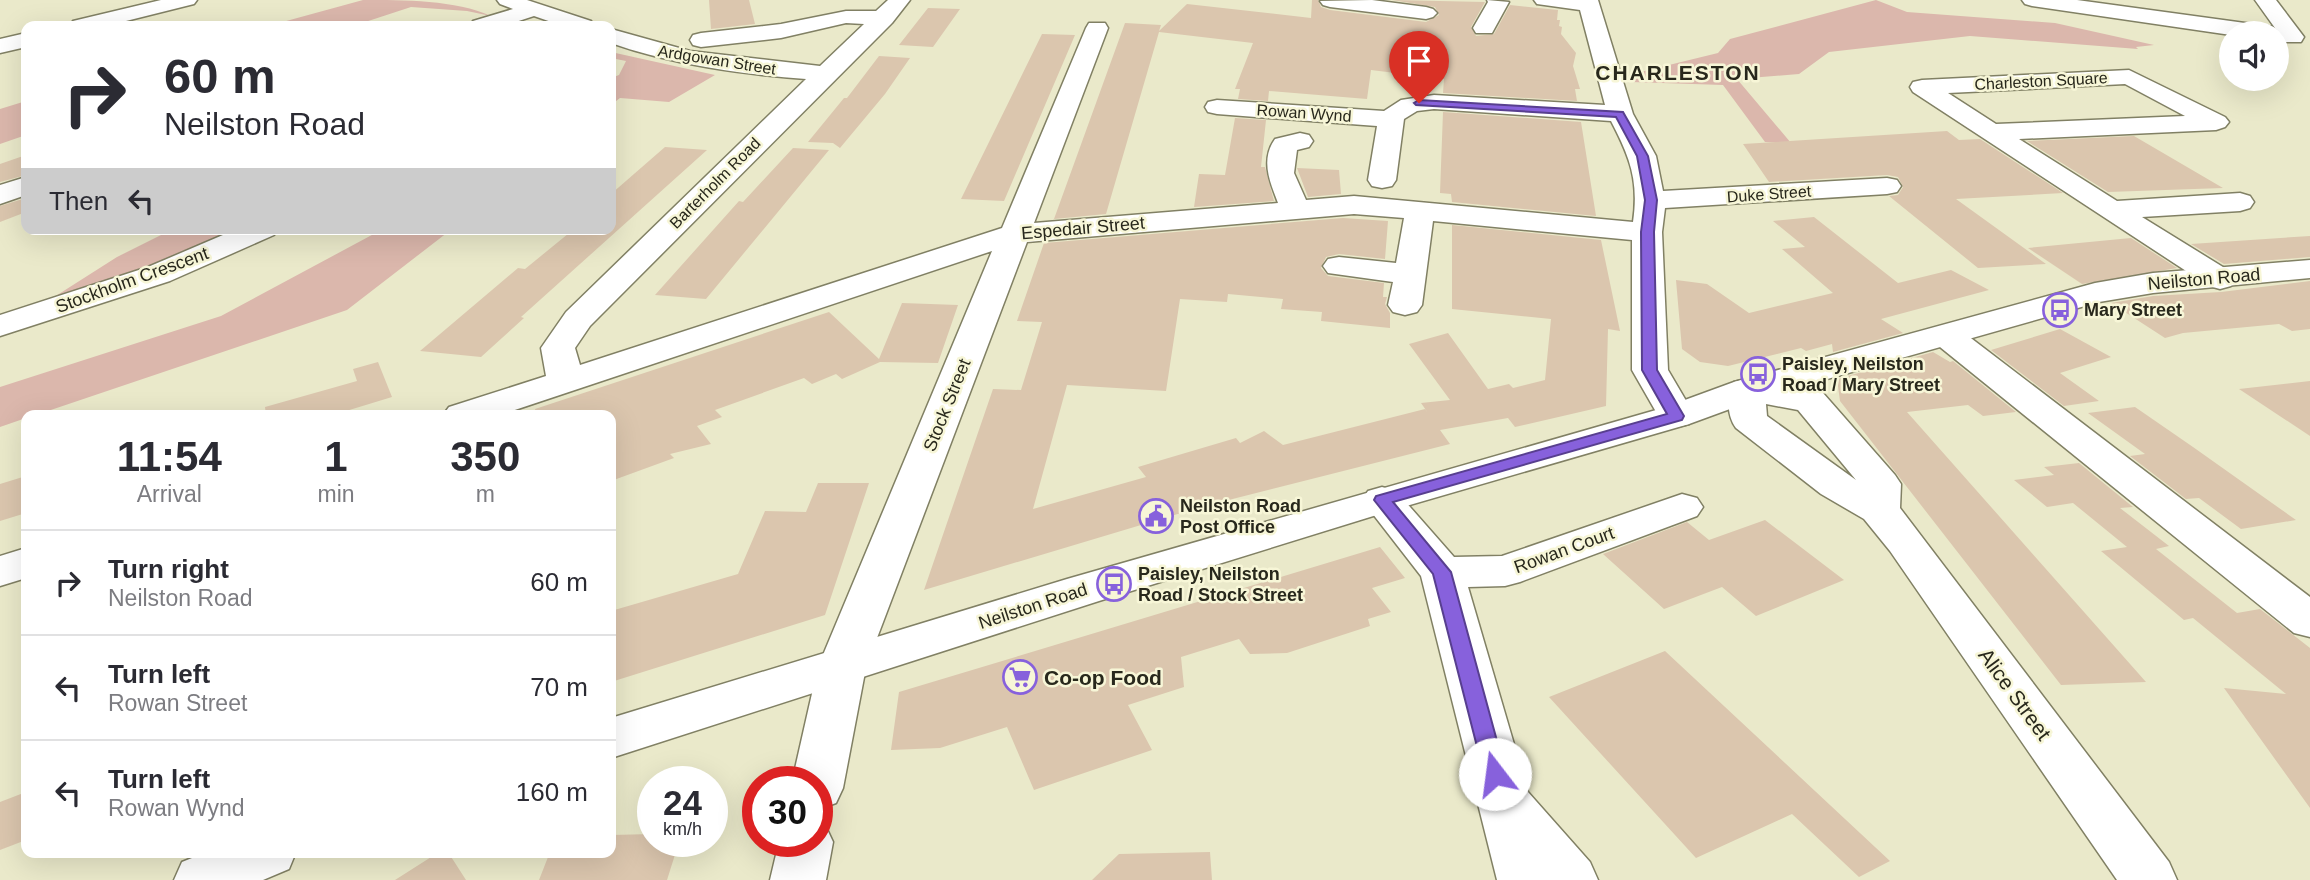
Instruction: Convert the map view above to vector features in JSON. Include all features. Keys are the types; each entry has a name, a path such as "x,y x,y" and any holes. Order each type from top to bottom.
{"street":[{"path":"101,21 187,0"},
{"path":"507,0 569,21"},
{"path":"1484,28 1499,2 1497,0"},
{"path":"1545,0 1588,3 1620,114 1643,156 1651,200 1647,232 1650,370 1676,416"},
{"path":"2032,0 2219,26"},
{"path":"2121,11 2166,0"},
{"path":"1330,1 1387,4 1426,13"},
{"path":"2260,4 2293,37"},
{"path":"497,21 536,9"},
{"path":"701,40 745,43 846,17 892,9"},
{"name":"Barterholm Road","path":"565,379 558,348 578,319 892,9"},
{"name":"Stock Street","path":"822,766 842,667 1097,28"},
{"name":"Ardgowan Street","path":"616,38 640,47 690,58 744,67 826,74"},
{"path":"0,46 21,41"},
{"name":"Charleston Square","path":"1990,132 2216,122 2129,77 1922,87 1990,132 2110,210 2220,279"},
{"path":"1382,180 1391,119 1394,113 1405,106 1434,102 1620,114"},
{"name":"Rowan Wynd","path":"1217,107 1391,119"},
{"path":"1295,209 1280,173 1284,145 1300,141"},
{"name":"Duke Street","path":"1651,200 1888,186"},
{"path":"0,195 21,187"},
{"path":"2110,210 2240,202"},
{"name":"Espedair Street","path":"476,410 1015,234 1354,205 1647,232"},
{"path":"1405,305 1420,210"},
{"name":"Stockholm Crescent","path":"0,326 159,274 248,235"},
{"path":"1339,266 1410,274"},
{"name":"Neilston Road","path":"616,736 1083,590 1382,500 1676,416 1747,390 2095,293 2153,283 2310,269"},
{"path":"1947,336 2310,621"},
{"path":"1747,390 1810,401 1881,484 1879,510"},
{"name":"Alice Street","path":"1747,390 1749,420 1835,485 1879,510 1905,541 2149,880"},
{"path":"1382,500 1442,572 1524,880"},
{"name":"Rowan Court","path":"1442,572 1505,571 1682,507"},
{"path":"0,571 21,565"},
{"path":"1501,799 1570,880"},
{"path":"798,880 803,857"},
{"path":"202,880 255,858"}],"shaded area":[{"path":"363,0 446,4 491,16 467,11 411,7 368,21 286,21"},
{"path":"1876,0 1907,12 2055,23 2154,45 2136,47 2138,49 1970,36 1829,52 1799,74 1737,79 1791,143 1765,142 1723,85 1631,82 1628,75 1718,53 1730,39"},
{"path":"616,53 715,75 669,102 620,98 616,101 616,76 626,61 616,59"},
{"path":"21,103 21,137 0,144 0,109"},
{"path":"161,235 229,235 169,262 40,306 117,257"},
{"path":"372,235 444,235 347,310 51,410 21,410 21,420 0,427 0,387 221,316"}],"building":[{"path":"709,0 749,0 755,24 711,29"},
{"path":"1312,0 1318,0 1321,7 1330,10 1426,22 1439,15 1435,7 1392,0 1485,2 1471,27 1476,36 1494,34 1510,5 1558,10 1557,20 1560,20 1559,26 1562,27 1561,34 1576,53 1573,66 1580,89 1575,89 1577,101 1443,93 1444,79 1371,70 1367,99 1269,91 1268,101 1238,99 1240,89 1235,89 1253,43 1159,32 1106,214 1054,219 1125,23 1161,25 1159,31 1187,4 1311,18"},
{"path":"928,8 960,9 933,47 899,45"},
{"path":"1042,34 1075,35 1004,201 961,199"},
{"path":"879,56 910,58 885,94 840,148 833,143 808,142 844,98 847,98"},
{"path":"1443,112 1581,122 1596,216 1452,202 1451,194 1440,193"},
{"path":"1235,118 1266,120 1261,167 1265,167 1274,201 1194,207 1199,174 1225,175"},
{"path":"1947,131 1959,140 1980,139 2063,193 1956,199 2046,264 1978,268 1889,196 1898,195 1903,187 1898,177 1887,175 1769,182 1743,144"},
{"path":"2134,136 2223,188 2108,192 2027,141"},
{"path":"665,147 707,150 616,232 616,190"},
{"path":"793,148 829,150 706,299 655,295 739,201 743,202"},
{"path":"21,157 21,176 0,182 0,164"},
{"path":"1297,168 1339,170 1341,194 1308,197"},
{"path":"21,200 21,214 0,222 0,206"},
{"path":"1814,217 1898,283 1951,270 1989,290 1881,319 1903,333 1833,352 1832,344 1806,351 1801,348 1728,366 1700,362 1682,349 1676,280 1707,284 1749,313 1833,293 1782,249 1805,247 1773,221"},
{"path":"1343,218 1388,221 1385,259 1339,254 1326,257 1321,268 1328,276 1384,283 1383,297 1387,297 1385,304 1390,313 1390,328 1321,321 1322,312 1281,309 1283,299 1228,294 1227,302 1180,299 1166,391 1067,385 1033,509 1146,477 1138,467 1236,438 1240,443 1264,431 1283,445 1425,409 1428,413 1421,403 1450,400 1409,344 1448,333 1488,389 1509,384 1513,388 1545,380 1551,319 1452,309 1452,225 1601,240 1620,331 1608,329 1606,406 1515,427 1508,418 1440,430 1450,444 1201,507 924,590 993,389 1021,390 1042,322 1017,321 1044,243"},
{"path":"567,235 612,235 481,357 420,351 518,268 525,269"},
{"path":"2310,236 2310,257 2224,264 2191,244"},
{"path":"2131,238 2177,268 2082,284 2028,248"},
{"path":"2310,281 2310,329 2292,331 2279,324 2183,333 2165,338 2111,303 2153,296 2221,292"},
{"path":"902,303 958,305 938,363 880,362 842,379 836,374 812,384 804,378 715,410 722,417 697,426 711,444 670,454 674,458 616,479 616,410 535,409 829,312 879,359"},
{"path":"2060,329 2111,357 2060,373 2099,401 2064,406 1991,350"},
{"path":"1933,352 1950,362 1953,361 2016,412 1983,416 1968,405 1907,412 2146,682 2061,685 1840,401 1837,379"},
{"path":"378,362 392,397 349,410 265,410 265,407 357,381 353,369"},
{"path":"2310,381 2310,436 2239,389"},
{"path":"2135,407 2296,520 2241,529 2199,498 2186,499 2130,456 2145,454 2088,413"},
{"path":"2079,463 2133,507 2120,508 2169,546 2156,549 2237,613 2260,609 2310,648 2310,808 2224,688 2286,694 2193,618 2184,620 2101,551 2127,547 2073,503 2047,507 2014,480 2054,475 2044,467"},
{"path":"21,478 21,515 0,521 0,484"},
{"path":"818,483 869,483 825,615 616,680 616,610 738,574 765,511 806,512"},
{"path":"1765,520 1844,580 1756,616 1722,587 1664,609 1603,554 1687,522 1709,540"},
{"path":"1380,547 1405,578 1372,588 1391,612 1368,619 1370,626 1287,653 1250,654 1239,639 1181,657 1184,687 1128,705 1152,750 1034,790 1007,727 940,748 891,750 899,692"},
{"path":"1665,651 1890,861 1859,877 1792,814 1696,858 1549,697"},
{"path":"21,794 21,842 0,850 0,802"},
{"path":"637,834 637,857 674,857 667,880 539,880 548,858 616,858 616,835"},
{"path":"1210,852 1212,880 1092,880 1119,854"},
{"path":"430,858 452,858 466,880 395,880"}],"place":[{"name":"Mary Street","path":"2060,310"},
{"name":"Paisley, Neilston Road / Mary Street","path":"1758,374"},
{"name":"Neilston Road Post Office","path":"1156,516"},
{"name":"Paisley, Neilston Road / Stock Street","path":"1114,584"},
{"name":"Co-op Food","path":"1020,677"}],"district":[{"name":"CHARLESTON","path":"1678,72"}],"route":[{"path":"1419,103 1620,114 1643,156 1651,200 1647,232 1650,370 1676,416 1382,500 1442,572 1495,774"}]}
